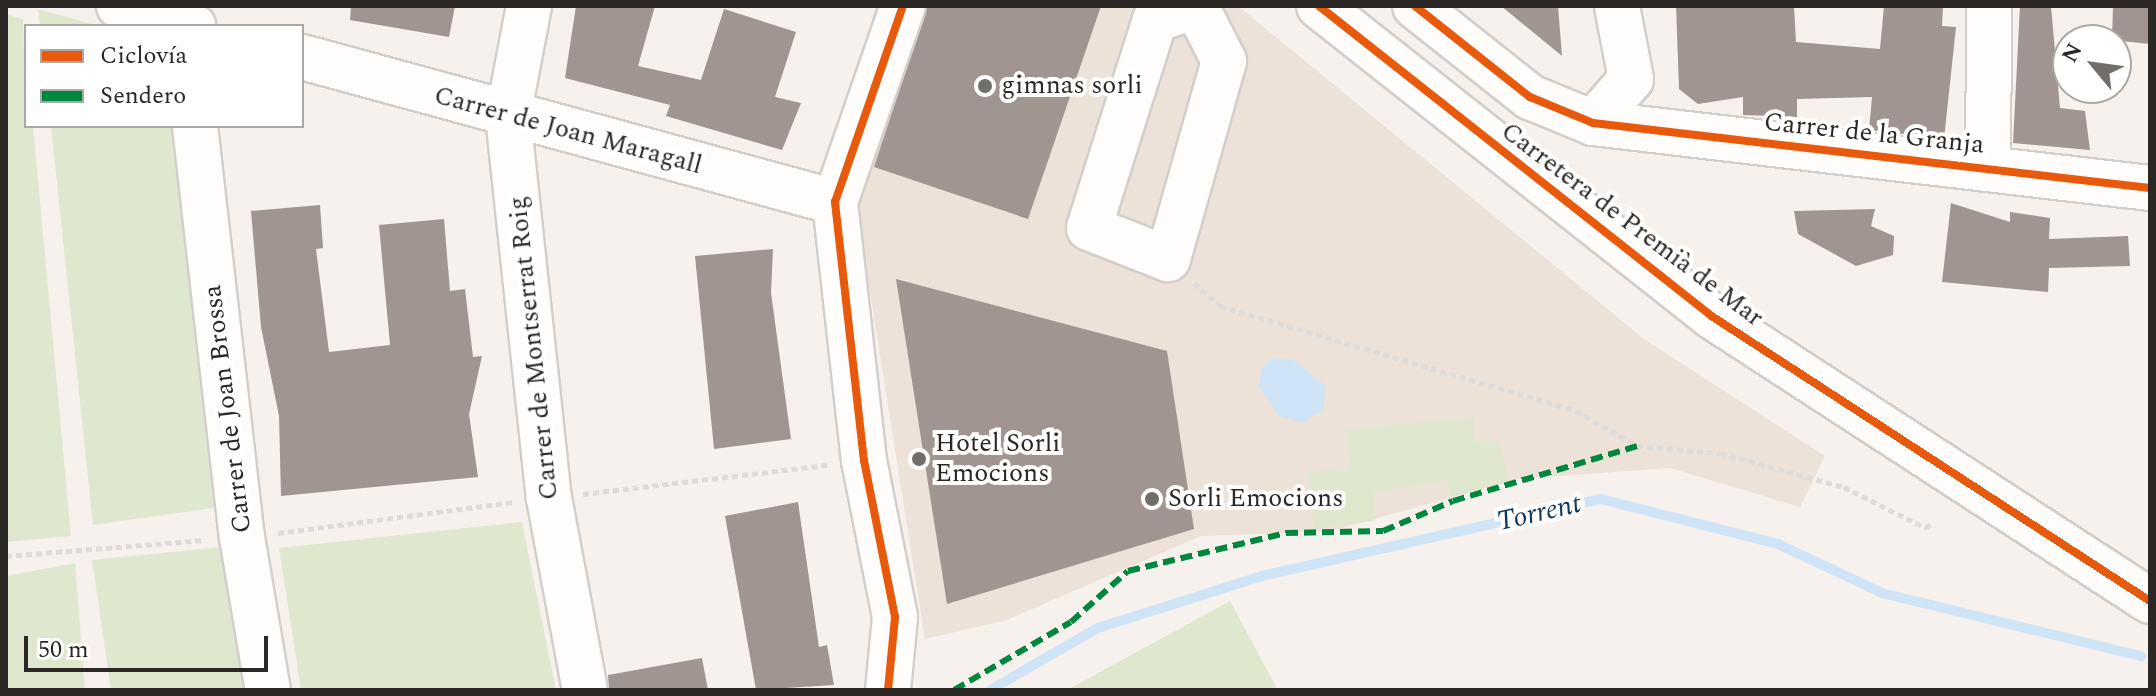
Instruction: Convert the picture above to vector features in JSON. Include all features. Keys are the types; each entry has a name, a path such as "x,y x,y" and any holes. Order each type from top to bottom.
{"street":[{"path":"119,6 186,20"},
{"name":"Carrer de Montserrat Roig","path":"529,6 508,116 549,498 585,690"},
{"path":"890,687 895,617 864,461 835,202 903,6"},
{"path":"1196,6 1224,61 1168,259 1089,228 1155,20 1196,6"},
{"name":"Carretera de Premià de Mar","path":"1319,6 1713,317 2150,601"},
{"name":"Carrer de la Granja","path":"1415,6 1530,97 1581,118 2150,188"},
{"name":"Carretera de Premià de Mar","path":"1533,177 1543,137 1581,118 1631,79 1617,6"},
{"path":"1988,168 1989,6"},
{"name":"Carrer de Joan Maragall","path":"304,58 508,116 835,202"},
{"name":"Carrer de Joan Brossa","path":"195,128 242,537 268,690"}],"path":[{"path":"1168,259 1220,306 1576,411 1637,446 1720,453 1844,487 1926,528 1933,521"},
{"path":"6,556 242,537 864,461"}],"shaded area":[{"path":"921,6 1238,6 1644,339 1825,456 1800,507 1670,468 1519,479 1331,531 1201,536 1007,620 925,639 855,198"}],"green space":[{"path":"38,9 92,24 40,24"},
{"path":"6,14 23,19 24,128 33,128 71,536 6,542"},
{"path":"51,128 176,128 221,507 93,525"},
{"name":"Sorli Emocions","path":"1473,417 1474,442 1499,442 1509,481 1451,497 1447,480 1373,493 1374,521 1314,529 1308,472 1350,469 1347,430"},
{"path":"522,522 556,690 301,690 279,548"},
{"path":"232,546 254,690 111,690 92,560"},
{"path":"75,563 85,690 6,690 6,576"},
{"path":"1230,601 1278,690 1067,690"}],"water":[{"path":"1272,358 1293,360 1326,386 1323,410 1302,423 1279,416 1259,387 1261,369"}],"building":[{"path":"351,6 455,6 449,37 350,20"},
{"path":"576,6 655,6 638,66 701,80 724,9 796,32 775,97 801,103 782,150 666,116 670,105 565,78"},
{"name":"gimnas sorli","path":"927,6 1101,6 1028,219 874,167"},
{"path":"1501,6 1558,6 1562,56"},
{"path":"1676,6 1794,6 1796,42 1880,49 1884,6 1943,6 1942,26 1956,27 1944,139 1869,130 1872,97 1797,99 1797,117 1743,115 1743,97 1698,104 1679,89"},
{"path":"2020,6 2051,6 2052,104 2085,111 2090,150 2013,143"},
{"path":"2113,6 2150,6 2150,44 2132,42 2132,24 2112,24"},
{"path":"1951,203 2010,222 2010,212 2050,218 2049,239 2128,236 2130,266 2049,268 2048,292 1942,282"},
{"path":"320,205 323,248 316,249 329,352 390,345 379,225 444,219 450,291 465,289 473,357 482,356 469,414 478,477 281,496 279,416 261,327 251,211"},
{"path":"1875,209 1871,226 1894,236 1893,255 1856,266 1798,234 1794,211"},
{"path":"773,249 771,293 791,439 714,449 695,256"},
{"name":"Sorli Emocions","path":"896,279 1167,351 1194,529 947,604"},
{"path":"798,502 819,647 827,645 834,685 756,690 725,516"},
{"path":"702,658 708,690 609,690 608,675"}],"waterway":[{"name":"Torrent","path":"990,690 1098,628 1262,576 1601,499 1778,544 1882,593 2141,656"}],"marked path":[{"path":"954,690 1071,622 1128,571 1286,533 1383,531 1453,501 1637,446"}],"cycle path":[{"path":"888,690 895,617 864,461 835,202 903,6"},
{"path":"1319,6 1713,317 2150,601"},
{"path":"1415,6 1530,97 1593,123 2150,188"}],"place":[{"name":"gimnas sorli","path":"985,86"},
{"name":"Hotel Sorli Emocions","path":"919,459"},
{"name":"Sorli Emocions","path":"1152,499"}]}
